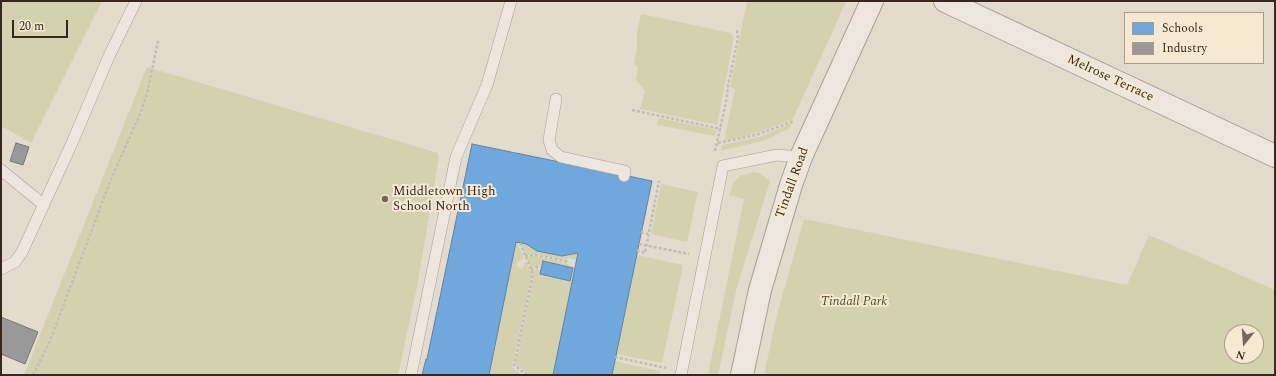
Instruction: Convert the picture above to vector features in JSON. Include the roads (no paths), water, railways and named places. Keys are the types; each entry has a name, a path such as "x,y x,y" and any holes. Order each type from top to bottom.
{"street":[{"name":"Tindall Road","path":"742,375 760,290 772,244 801,157 872,1"},
{"name":"Melrose Terrace","path":"945,1 1275,156"}],"lane":[{"path":"1,269 10,266 19,258 72,143 109,56 136,1"},
{"path":"411,375 456,157 487,84 511,1"},
{"path":"556,99 549,140 552,150 561,157 625,171 624,176"},
{"path":"681,375 723,166 777,155 801,157"},
{"path":"1,170 44,205"}],"place":[{"name":"Middletown High School North","path":"385,199"}],"park label":[{"name":"Tindall Park","path":"854,302"}]}
